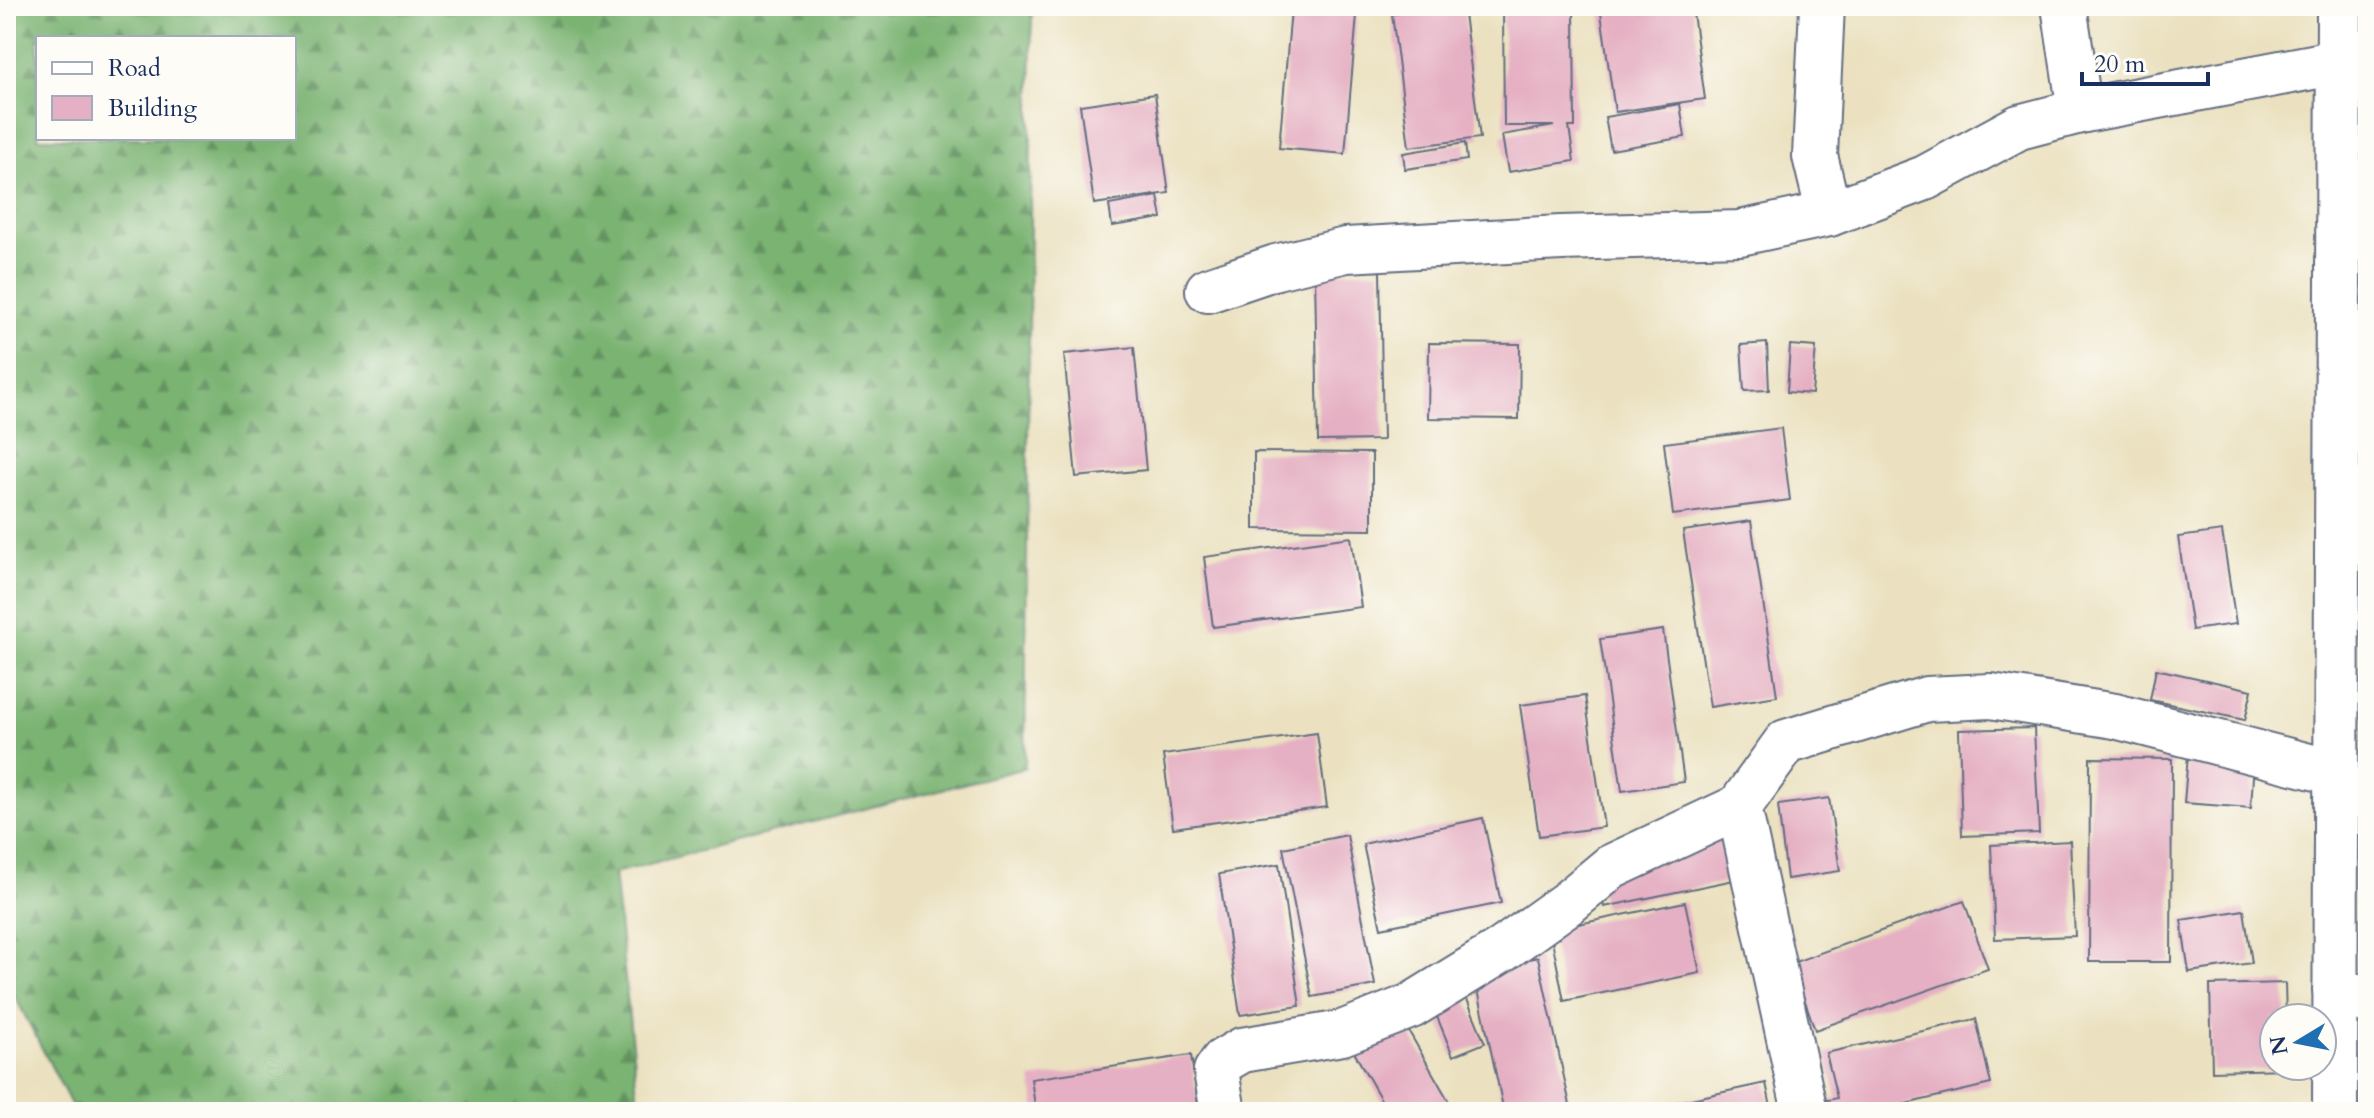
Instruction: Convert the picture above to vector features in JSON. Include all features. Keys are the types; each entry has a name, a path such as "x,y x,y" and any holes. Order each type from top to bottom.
{"street":[{"path":"1822,6 1815,156 1829,214"},
{"path":"2064,6 2080,111"},
{"path":"2335,1112 2352,995 2339,6"},
{"path":"1208,290 1276,267 1346,250 1561,238 1740,233 1829,214 1925,178 2019,127 2080,111 2339,62"},
{"path":"1223,1112 1216,1071 1223,1061 1242,1050 1342,1033 1411,1006 1502,950 1569,902 1611,867 1739,807 1786,742 1927,699 1991,696 2115,716 2347,785"},
{"path":"1739,807 1805,1112"}],"green space":[{"path":"6,6 1032,6 1025,768 614,873 639,1112 75,1112 6,979"}],"building":[{"path":"1463,6 1480,138 1409,147 1392,14"},
{"path":"1600,6 1692,6 1705,99 1615,112"},
{"path":"1291,9 1357,15 1345,154 1279,148"},
{"path":"1574,10 1575,127 1569,127 1574,161 1508,172 1502,135 1554,126 1504,126 1503,11"},
{"path":"1155,94 1169,193 1094,204 1080,105"},
{"path":"1680,104 1685,137 1611,150 1605,117"},
{"path":"1465,143 1467,160 1405,169 1403,153"},
{"path":"1158,196 1162,218 1112,226 1109,205"},
{"path":"1380,271 1383,440 1318,441 1315,272"},
{"path":"1429,343 1520,344 1519,419 1428,418"},
{"path":"1767,343 1769,390 1744,391 1741,345"},
{"path":"1790,345 1816,347 1812,394 1787,392"},
{"path":"1134,347 1146,470 1076,477 1064,354"},
{"path":"1781,428 1790,500 1673,515 1664,443"},
{"path":"1254,452 1372,453 1372,530 1254,529"},
{"path":"1751,521 1777,696 1710,707 1683,531"},
{"path":"2222,531 2236,624 2192,630 2178,537"},
{"path":"1351,537 1361,607 1213,627 1204,557"},
{"path":"1663,630 1684,782 1622,791 1600,639"},
{"path":"2156,669 2252,690 2245,720 2150,700"},
{"path":"1585,696 1604,827 1539,836 1520,705"},
{"path":"2034,728 2039,833 1962,836 1959,730"},
{"path":"1317,733 1327,807 1173,828 1163,755"},
{"path":"2188,755 2254,760 2251,808 2184,803"},
{"path":"2090,758 2172,759 2171,962 2089,962"},
{"path":"1829,798 1840,871 1787,879 1778,805"},
{"path":"1483,818 1501,903 1381,928 1363,844"},
{"path":"1727,824 1739,879 1604,907 1592,853"},
{"path":"1347,835 1375,985 1312,997 1283,848"},
{"path":"2070,841 2075,936 1995,939 1991,845"},
{"path":"1279,864 1300,1006 1240,1015 1219,874"},
{"path":"1964,901 1988,969 1815,1030 1792,963"},
{"path":"1685,902 1700,973 1564,1001 1550,930"},
{"path":"2244,910 2252,963 2189,972 2181,920"},
{"path":"1538,957 1570,1105 1537,1112 1504,1112 1474,971"},
{"path":"1459,980 1485,1043 1453,1056 1427,992"},
{"path":"2285,983 2286,1002 2258,1002 2258,1070 2212,1071 2210,985"},
{"path":"1400,1016 1455,1112 1388,1112 1350,1045"},
{"path":"1976,1019 1991,1084 1871,1112 1822,1112 1820,1102 1837,1098 1826,1053"},
{"path":"1191,1055 1199,1112 1036,1112 1031,1079"},
{"path":"1766,1083 1772,1112 1635,1112 1635,1111"}]}
